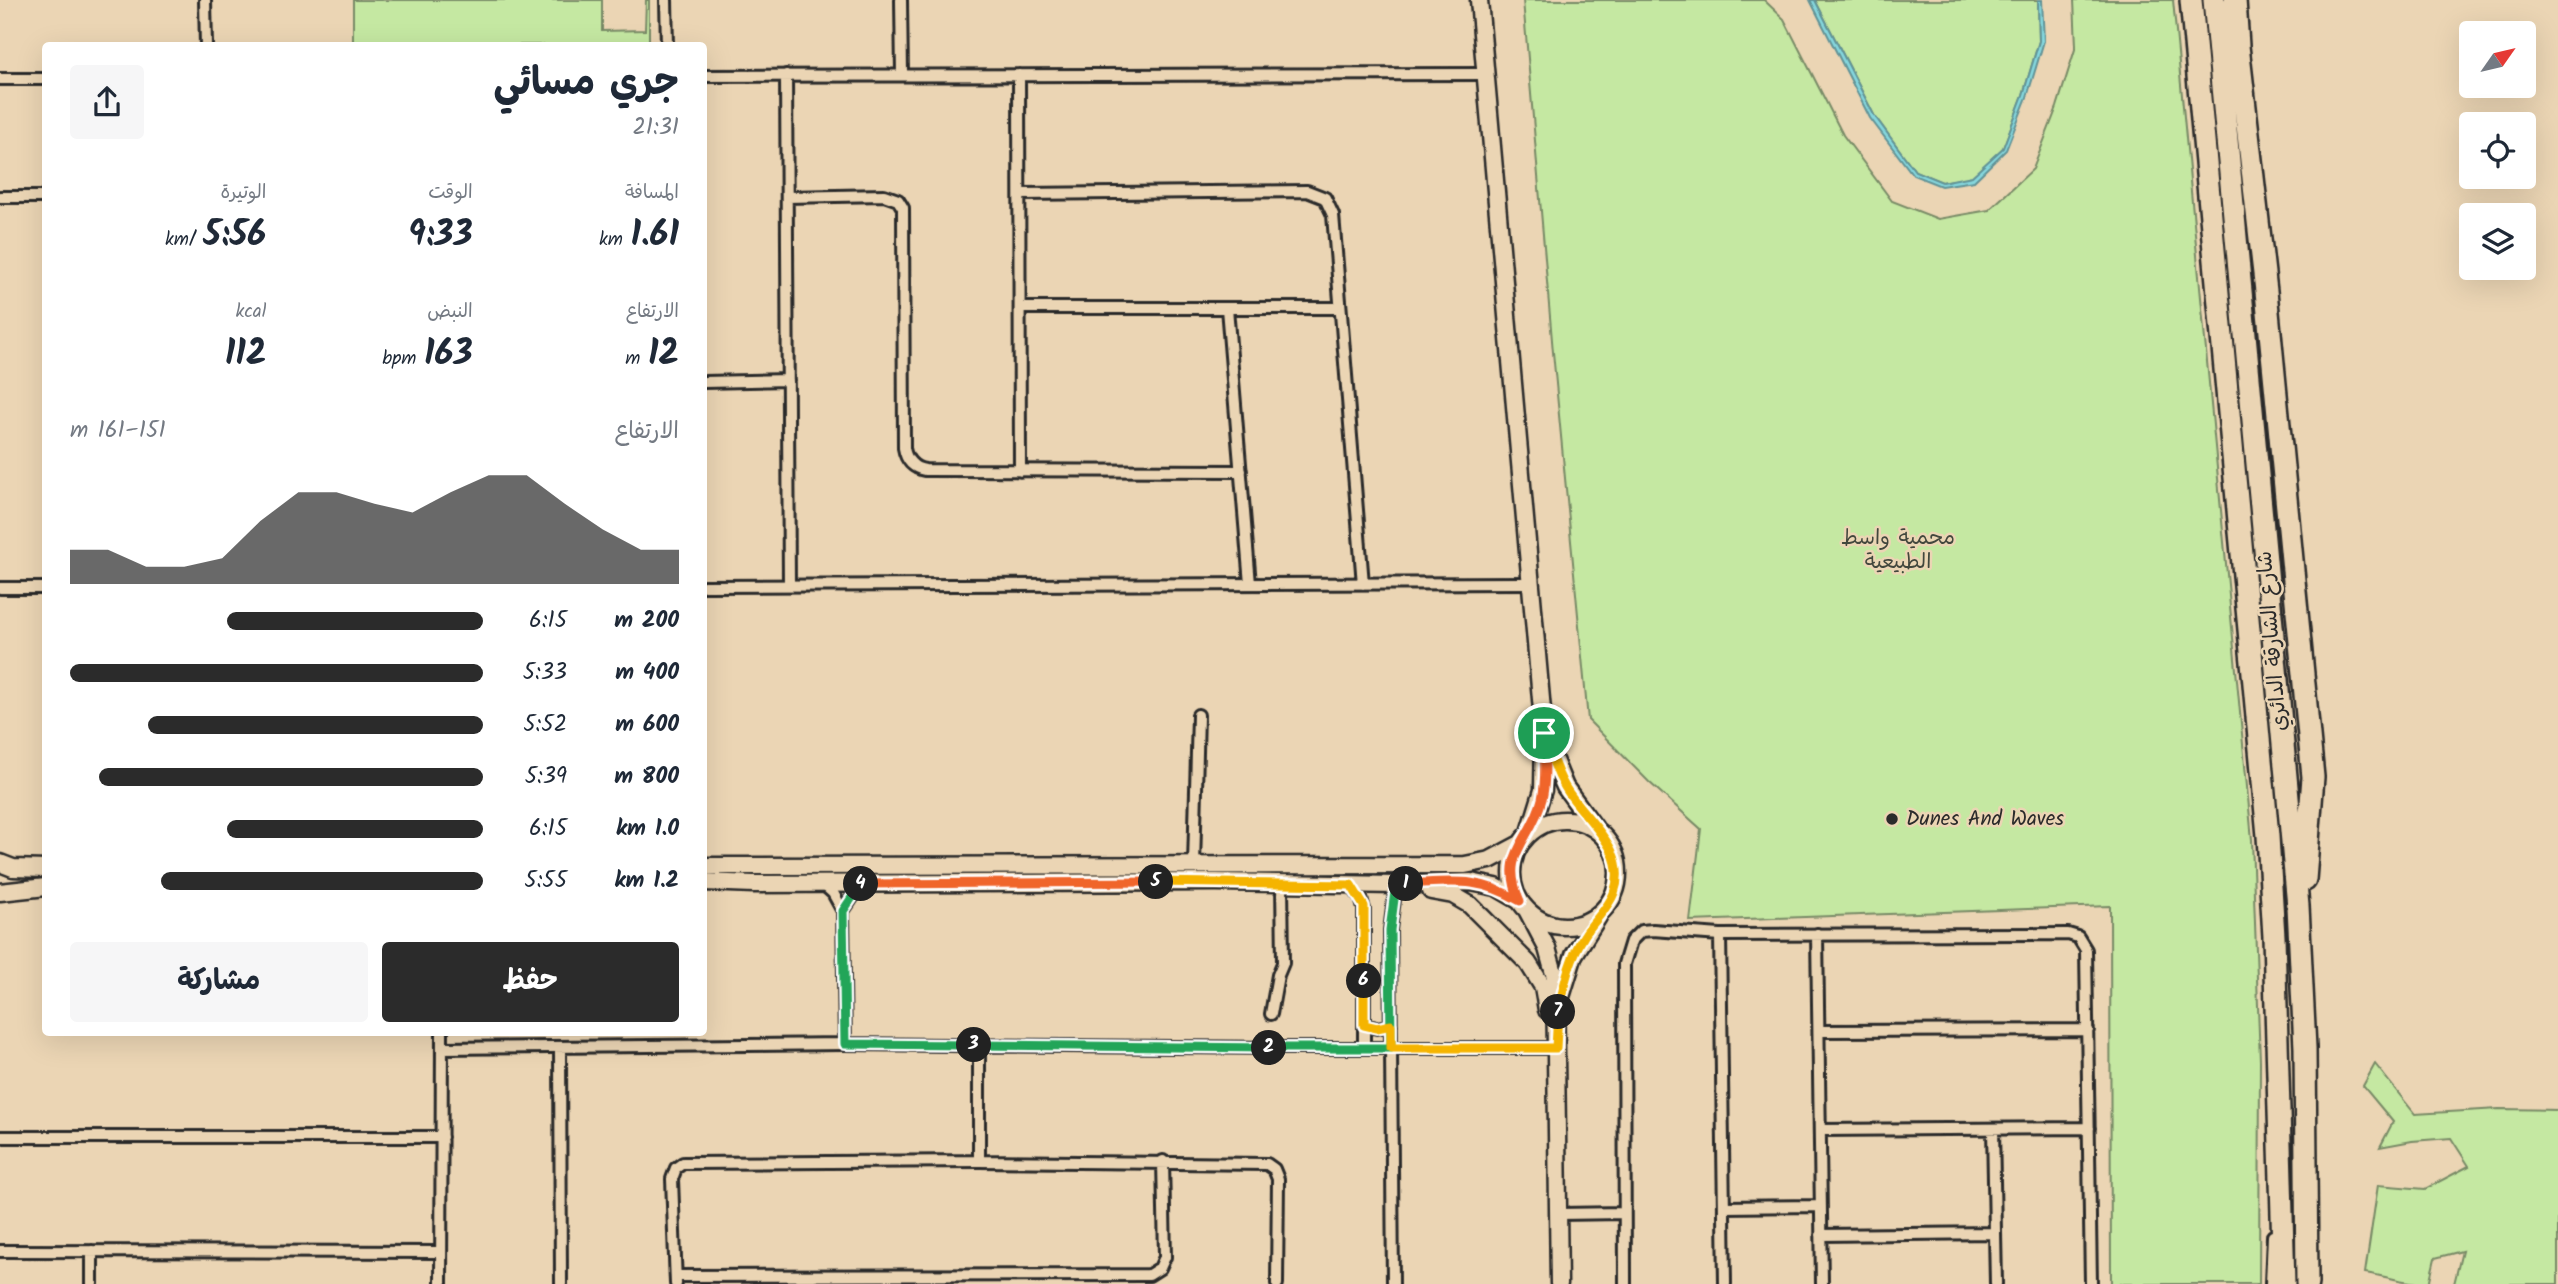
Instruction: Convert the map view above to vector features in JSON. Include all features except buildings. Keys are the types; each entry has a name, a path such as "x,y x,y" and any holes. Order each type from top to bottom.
{"highway":[{"name":"شارع الشارقة الدائري","path":"2191,0 2268,836 2274,937 2284,1284"},
{"name":"شارع الشارقة الدائري","path":"2214,0 2298,906 2305,1048 2307,1284"},
{"path":"2235,0 2313,778 2306,877 2298,906"}],"main road":[{"path":"1479,0 1544,733 1543,790 1525,838 1514,857 1512,872 1514,887 1547,948 1553,967 1559,1284"},
{"path":"1544,733 1560,778 1596,830 1609,843 1618,869 1613,896 1584,936 1570,965 1556,1020"},
{"path":"707,866 1473,864 1498,857 1555,820 1584,823 1596,830"},
{"path":"42,869 4,865 5,890 42,887"},
{"path":"1216,882 1235,876 1269,874 1272,871 1271,865"},
{"path":"707,882 1216,882 1351,885 1479,883 1496,887 1550,924 1576,925 1600,913"},
{"path":"1401,884 1420,891 1447,893 1464,900 1528,963 1543,987 1549,1028 1556,1047"}],"street":[{"path":"205,0 206,42"},
{"path":"666,0 667,42"},
{"path":"901,0 902,75"},
{"path":"707,76 1486,74"},
{"path":"786,75 789,585"},
{"path":"1018,75 1020,471"},
{"path":"0,79 42,79"},
{"path":"1020,194 1314,192 1325,198 1332,209 1363,584"},
{"path":"787,197 884,195 894,197 901,204 904,213 905,453 915,467 925,470 1241,471"},
{"path":"0,197 42,197"},
{"path":"1021,308 1340,308"},
{"path":"1227,308 1250,584"},
{"path":"707,382 788,380"},
{"path":"707,586 1530,583"},
{"path":"0,588 42,588"},
{"path":"1194,865 1198,715"},
{"path":"843,911 862,883"},
{"path":"1271,1014 1278,975 1283,963 1282,883"},
{"path":"823,884 837,899 843,911 845,1044"},
{"path":"1392,1284 1390,930 1401,884"},
{"path":"1351,885 1361,898 1364,909 1364,1047"},
{"path":"1625,1284 1624,964 1631,941 1641,931 1720,935 2073,934 2082,940 2086,950 2091,1284"},
{"path":"1817,934 1822,1284"},
{"path":"1720,935 1725,1284"},
{"path":"1364,1025 1377,1028 1391,1025"},
{"path":"1819,1031 2088,1030"},
{"path":"441,1284 442,1036"},
{"path":"442,1048 845,1044 1556,1047"},
{"path":"979,1045 979,1161"},
{"path":"560,1047 561,1284"},
{"path":"1820,1130 2089,1128"},
{"path":"1993,1129 1996,1284"},
{"path":"0,1137 442,1137"},
{"path":"2271,1284 2275,1197 2281,1153"},
{"path":"1163,1161 1165,1257 1160,1268 1149,1275 676,1280 672,1179 676,1168 684,1163 1163,1161 1263,1163 1274,1169 1278,1179 1277,1284"},
{"path":"1724,1207 1821,1206"},
{"path":"1559,1214 1624,1213"},
{"path":"1821,1235 1995,1234"},
{"path":"0,1251 441,1252"},
{"path":"92,1251 92,1284"}],"green space":[{"path":"353,0 602,0 602,31 645,30 646,0 649,0 649,42 353,42"},
{"name":"محمية واسط الطبيعية","path":"1523,0 1764,0 1784,19 1843,135 1892,201 1938,219 1989,210 2033,169 2057,107 2076,46 2074,0 2173,0 2252,840 2260,1061 2259,1284 2111,1284 2110,906 1690,921 1701,829 1649,782 1588,720"},
{"path":"1815,0 2038,0 2039,41 2003,148 1972,177 1942,182 1915,171 1874,115"},
{"path":"2375,1064 2415,1114 2499,1109 2558,1110 2558,1284 2454,1284 2462,1251 2435,1258 2429,1284 2365,1273 2378,1185 2425,1189 2469,1166 2451,1138 2380,1147 2393,1122 2363,1086"}],"water":[{"path":"1810,0 1815,0 1874,115 1915,171 1942,182 1972,176 2003,148 2039,41 2038,0 2042,0 2044,41 2027,97 2006,150 1974,181 1941,186 1913,175 1870,118"}],"place":[{"name":"Dunes And Waves","path":"1892,819"}],"route":[{"path":"1544,733 1542,799 1530,832 1514,857 1514,887 1520,901 1496,887 1479,883 1396,884 1390,930 1391,1025 1391,1048 845,1044 843,911 862,883 1216,882 1351,885 1364,906 1364,1025 1377,1028 1391,1025 1391,1048 1556,1048 1556,1020 1570,965 1584,936 1613,896 1618,869 1609,843 1596,830 1560,778 1544,733"}]}
